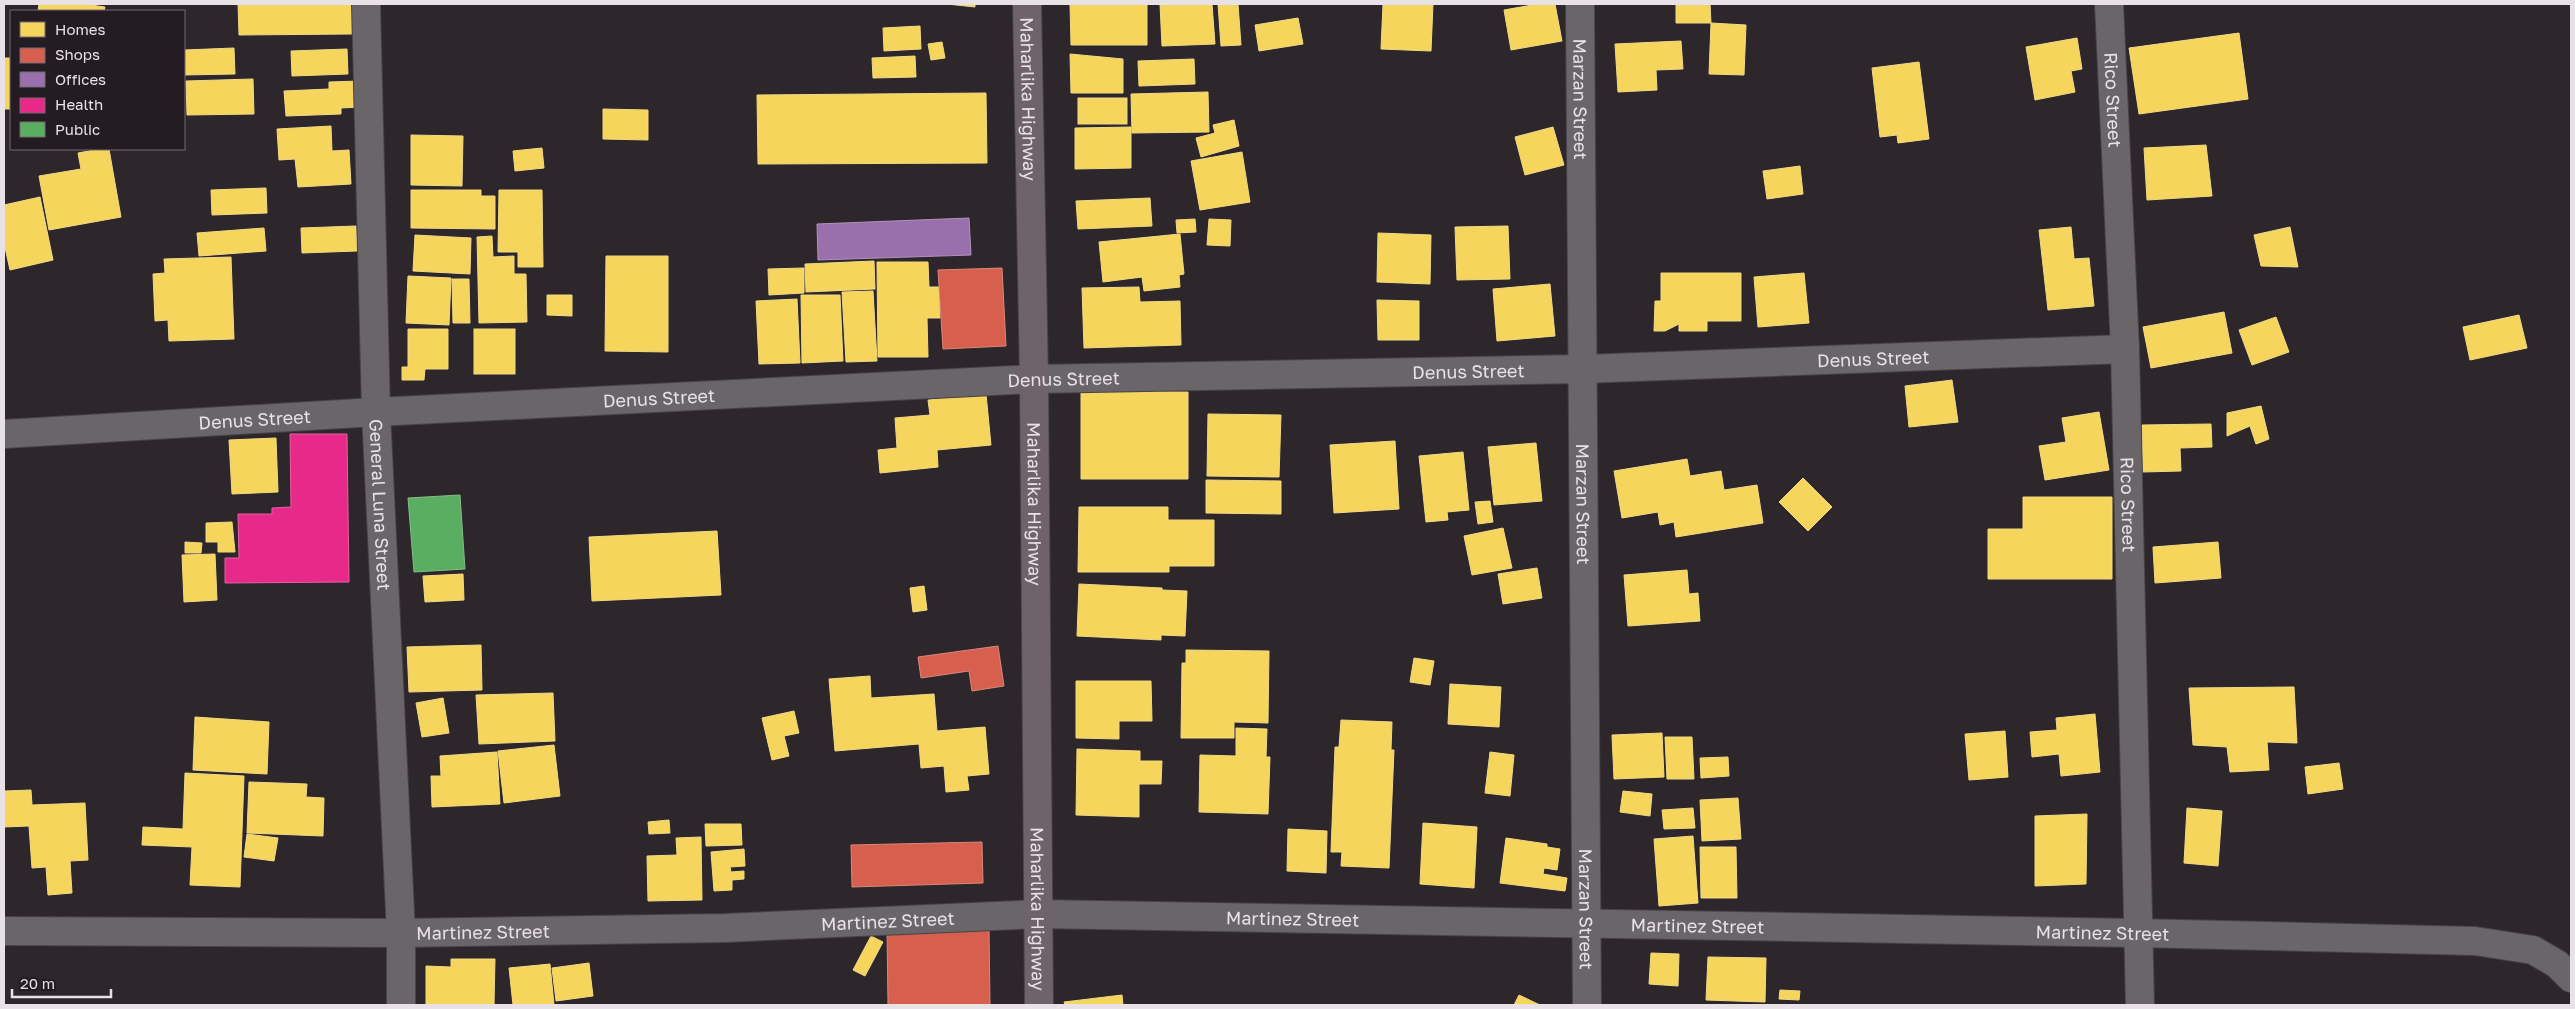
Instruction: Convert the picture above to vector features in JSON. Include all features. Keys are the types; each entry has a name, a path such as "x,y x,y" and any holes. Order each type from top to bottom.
{"highway":[{"name":"Maharlika Highway","path":"1028,4 1034,378 1038,1005"}],"street":[{"name":"General Luna Street","path":"366,4 376,412 401,933 401,1005"},
{"name":"Marzan Street","path":"1580,4 1587,1005"},
{"name":"Rico Street","path":"2109,4 2125,349 2140,1005"},
{"name":"Denus Street","path":"4,434 376,412 1034,378 1583,369 2125,349"},
{"name":"Martinez Street","path":"4,931 401,933 725,928 1038,914 2137,933 2475,941 2533,950 2557,964 2571,978"}],"building: Homes":[{"path":"39,4 83,4 105,7 104,10 38,10"},
{"path":"238,4 352,4 352,34 239,35"},
{"path":"947,4 975,4 975,7"},
{"path":"1070,4 1147,4 1147,45 1071,45"},
{"path":"1160,4 1212,4 1215,44 1162,46"},
{"path":"1218,4 1238,4 1241,45 1221,46"},
{"path":"1383,4 1433,4 1431,51 1381,49"},
{"path":"1538,4 1555,4 1562,41 1511,50 1504,10"},
{"path":"1676,4 1710,4 1711,23 1676,23"},
{"path":"1298,18 1303,44 1259,51 1255,25"},
{"path":"1711,23 1746,25 1744,75 1709,74"},
{"path":"920,26 921,49 884,51 883,28"},
{"path":"2239,33 2248,99 2139,114 2129,48"},
{"path":"2077,38 2082,69 2071,71 2075,92 2035,100 2026,47"},
{"path":"1681,41 1683,69 1656,70 1657,90 1618,92 1615,44"},
{"path":"942,42 945,58 931,60 928,44"},
{"path":"234,48 235,74 185,75 185,50"},
{"path":"347,49 348,74 292,76 291,51"},
{"path":"1070,54 1123,59 1123,93 1071,93"},
{"path":"915,56 916,77 873,78 872,58"},
{"path":"4,58 10,58 10,109 4,109"},
{"path":"1194,59 1195,84 1139,86 1138,61"},
{"path":"1919,62 1929,139 1898,143 1897,135 1880,137 1872,68"},
{"path":"253,79 254,114 187,115 186,81"},
{"path":"360,81 361,107 341,108 341,114 286,116 284,91 329,89 329,82"},
{"path":"1208,92 1209,132 1132,133 1131,94"},
{"path":"986,93 987,163 758,164 757,95"},
{"path":"1078,98 1127,98 1127,124 1078,124"},
{"path":"603,109 648,110 648,140 603,139"},
{"path":"1234,120 1239,146 1201,157 1196,138 1215,133 1213,125"},
{"path":"331,126 332,151 349,150 351,184 298,187 295,159 279,160 277,129"},
{"path":"1131,127 1131,168 1075,169 1075,128"},
{"path":"1553,127 1564,165 1525,175 1515,137"},
{"path":"411,135 463,136 462,186 411,185"},
{"path":"2206,145 2212,196 2147,200 2144,148"},
{"path":"542,148 544,168 515,171 513,151"},
{"path":"109,150 121,217 49,230 39,176 81,169 78,153"},
{"path":"1242,152 1250,202 1200,210 1191,161"},
{"path":"1800,166 1803,194 1767,199 1763,171"},
{"path":"266,188 267,213 212,215 211,190"},
{"path":"411,190 481,190 481,196 495,196 495,229 411,228"},
{"path":"499,190 542,190 543,267 518,267 518,252 498,252"},
{"path":"40,197 53,260 10,270 4,243 4,205"},
{"path":"1150,198 1152,226 1078,229 1076,201"},
{"path":"1195,219 1196,232 1177,233 1176,220"},
{"path":"1209,219 1231,220 1230,246 1207,245"},
{"path":"356,226 357,251 302,253 301,228"},
{"path":"1508,226 1510,279 1457,280 1455,227"},
{"path":"2071,227 2074,259 2089,258 2094,306 2048,310 2039,230"},
{"path":"2290,227 2298,267 2261,266 2254,235"},
{"path":"264,228 266,251 199,256 197,233"},
{"path":"1378,233 1431,235 1430,284 1377,282"},
{"path":"1180,234 1184,274 1179,275 1180,287 1144,291 1142,277 1103,282 1099,242"},
{"path":"415,235 471,238 470,274 413,271"},
{"path":"492,236 493,257 514,256 514,274 526,274 527,322 479,323 477,237"},
{"path":"606,256 668,256 668,352 605,351"},
{"path":"231,257 234,339 169,341 168,320 155,321 153,274 165,273 164,259"},
{"path":"874,261 875,289 806,292 805,264"},
{"path":"877,262 928,262 929,287 939,287 940,318 927,318 928,357 878,357"},
{"path":"804,268 804,293 769,295 768,269"},
{"path":"1661,273 1741,273 1741,321 1707,321 1707,331 1679,331 1679,324 1665,331 1654,331 1655,301 1661,301"},
{"path":"1804,273 1809,323 1758,327 1754,277"},
{"path":"408,276 451,278 449,325 406,323"},
{"path":"452,279 469,279 470,323 453,323"},
{"path":"1550,284 1555,336 1497,341 1493,289"},
{"path":"1139,287 1140,302 1180,301 1181,345 1084,348 1082,288"},
{"path":"873,291 877,361 846,362 842,292"},
{"path":"547,295 572,295 572,316 547,315"},
{"path":"801,295 840,295 843,361 802,363"},
{"path":"797,299 800,363 759,364 756,301"},
{"path":"1377,300 1419,301 1419,340 1378,340"},
{"path":"2224,312 2232,353 2151,368 2143,327"},
{"path":"2519,315 2527,348 2470,360 2463,327"},
{"path":"2276,317 2289,352 2252,365 2239,330"},
{"path":"408,329 448,329 448,369 425,369 424,380 402,380 402,367 408,367"},
{"path":"474,329 515,329 515,374 474,374"},
{"path":"1952,380 1958,422 1909,427 1905,386"},
{"path":"1081,391 1188,392 1188,479 1081,479"},
{"path":"986,394 991,445 937,450 938,467 880,473 878,450 897,448 895,418 930,415 928,400"},
{"path":"2261,406 2269,439 2256,444 2250,426 2227,436 2227,413"},
{"path":"2099,412 2109,470 2045,480 2039,446 2066,442 2062,418"},
{"path":"1208,414 1281,415 1279,477 1207,476"},
{"path":"2211,424 2212,447 2180,448 2181,471 2143,472 2142,425"},
{"path":"276,438 278,492 232,494 229,440"},
{"path":"1395,441 1399,509 1334,513 1330,445"},
{"path":"1536,443 1542,501 1494,505 1488,447"},
{"path":"1463,452 1469,510 1447,512 1448,520 1426,522 1419,456"},
{"path":"1687,459 1690,476 1721,471 1724,490 1757,485 1763,523 1676,537 1674,522 1660,525 1658,512 1622,518 1614,471"},
{"path":"1803,478 1832,507 1808,531 1779,502"},
{"path":"1206,480 1281,481 1281,514 1206,513"},
{"path":"2023,497 2112,497 2112,579 1988,579 1988,529 2023,529"},
{"path":"1490,501 1493,522 1478,524 1475,502"},
{"path":"1079,507 1168,507 1168,520 1214,520 1214,566 1169,566 1169,572 1078,572"},
{"path":"232,522 235,552 218,552 218,542 206,542 206,523"},
{"path":"1503,528 1512,568 1472,575 1464,536"},
{"path":"717,531 721,595 592,601 589,537"},
{"path":"185,542 202,543 201,553 185,553"},
{"path":"2218,542 2221,578 2155,583 2153,547"},
{"path":"215,554 217,600 184,602 182,555"},
{"path":"1537,568 1542,598 1503,604 1498,574"},
{"path":"1687,570 1689,594 1698,593 1700,621 1628,626 1624,575"},
{"path":"463,574 464,600 425,602 423,576"},
{"path":"1079,584 1187,591 1185,636 1161,635 1161,640 1077,636"},
{"path":"924,586 927,610 913,612 910,588"},
{"path":"481,645 482,690 409,692 407,647"},
{"path":"1186,650 1269,651 1268,723 1234,722 1234,738 1181,738 1182,663 1186,663"},
{"path":"1414,658 1434,661 1430,685 1410,682"},
{"path":"870,676 871,698 934,694 937,731 985,727 989,774 967,776 969,790 946,792 944,766 921,768 919,744 835,751 829,679"},
{"path":"1076,681 1151,681 1152,721 1119,721 1119,739 1076,738"},
{"path":"1450,684 1501,687 1499,727 1448,724"},
{"path":"2294,687 2297,743 2267,742 2269,770 2230,772 2227,747 2193,745 2189,688"},
{"path":"553,693 555,741 479,744 476,695"},
{"path":"443,698 449,733 422,737 416,703"},
{"path":"794,711 799,733 784,736 789,756 772,760 762,718"},
{"path":"2095,714 2100,772 2061,776 2059,754 2032,757 2030,732 2057,730 2056,718"},
{"path":"195,717 269,722 267,774 193,770"},
{"path":"1341,720 1392,722 1391,750 1394,750 1389,868 1341,866 1342,852 1331,852 1335,747 1339,747"},
{"path":"1236,728 1267,729 1266,757 1270,757 1268,814 1199,812 1200,755 1236,756"},
{"path":"2005,731 2008,777 1969,780 1965,734"},
{"path":"1662,733 1664,777 1614,779 1612,735"},
{"path":"1665,737 1692,737 1694,779 1667,779"},
{"path":"554,745 560,796 504,803 498,751"},
{"path":"1077,749 1140,751 1140,761 1162,761 1161,784 1139,784 1139,817 1076,815"},
{"path":"497,752 500,804 432,807 431,776 441,776 440,756"},
{"path":"1490,752 1514,755 1510,796 1485,793"},
{"path":"1728,757 1729,776 1701,778 1700,758"},
{"path":"2339,763 2343,789 2308,794 2305,767"},
{"path":"185,773 244,776 240,887 190,885 192,847 142,845 143,827 183,829"},
{"path":"249,782 307,784 306,797 324,798 323,836 247,833"},
{"path":"31,790 32,805 85,803 88,860 70,861 72,893 48,895 46,867 32,868 29,826 4,827 4,791"},
{"path":"1623,791 1652,794 1650,816 1620,812"},
{"path":"1738,798 1741,839 1702,841 1700,800"},
{"path":"1693,808 1695,828 1664,829 1662,810"},
{"path":"2187,808 2222,811 2218,866 2184,863"},
{"path":"2087,814 2086,884 2035,886 2035,816"},
{"path":"669,820 670,833 649,834 648,822"},
{"path":"1423,823 1477,827 1474,888 1420,884"},
{"path":"705,824 741,824 742,845 706,846"},
{"path":"1288,829 1327,831 1326,873 1287,871"},
{"path":"247,834 278,838 274,861 244,857"},
{"path":"1693,836 1698,903 1659,906 1654,839"},
{"path":"701,837 702,900 648,901 647,856 677,855 676,838"},
{"path":"1506,838 1547,844 1547,847 1560,849 1557,870 1544,868 1543,874 1567,878 1565,891 1500,883"},
{"path":"1700,847 1736,847 1737,898 1701,898"},
{"path":"744,849 745,866 730,867 731,872 744,871 744,879 732,880 732,890 714,891 711,852"},
{"path":"871,936 883,942 865,976 853,970"},
{"path":"1651,953 1679,954 1678,986 1649,984"},
{"path":"1708,957 1766,958 1765,1002 1706,1000"},
{"path":"451,959 495,959 494,1005 426,1005 426,966 451,967"},
{"path":"589,963 593,996 556,1001 552,968"},
{"path":"550,964 554,1005 513,1005 509,968"},
{"path":"1780,990 1800,991 1799,1000 1779,999"},
{"path":"1122,995 1123,1005 1065,1005 1064,1002"},
{"path":"1519,995 1540,1005 1514,1005"}],"building: Shops":[{"path":"1002,268 1006,346 943,349 938,270"},
{"path":"998,646 1004,686 972,691 969,671 921,678 918,657"},
{"path":"982,842 983,883 852,887 851,845"},
{"path":"989,928 990,1005 888,1005 887,929"}],"building: Offices":[{"path":"969,218 971,255 818,260 817,224"}],"building: Health":[{"path":"290,434 347,434 349,582 225,583 225,558 239,558 238,514 272,514 272,508 291,507"}],"building: Public":[{"path":"460,495 465,569 414,572 408,498"}]}
